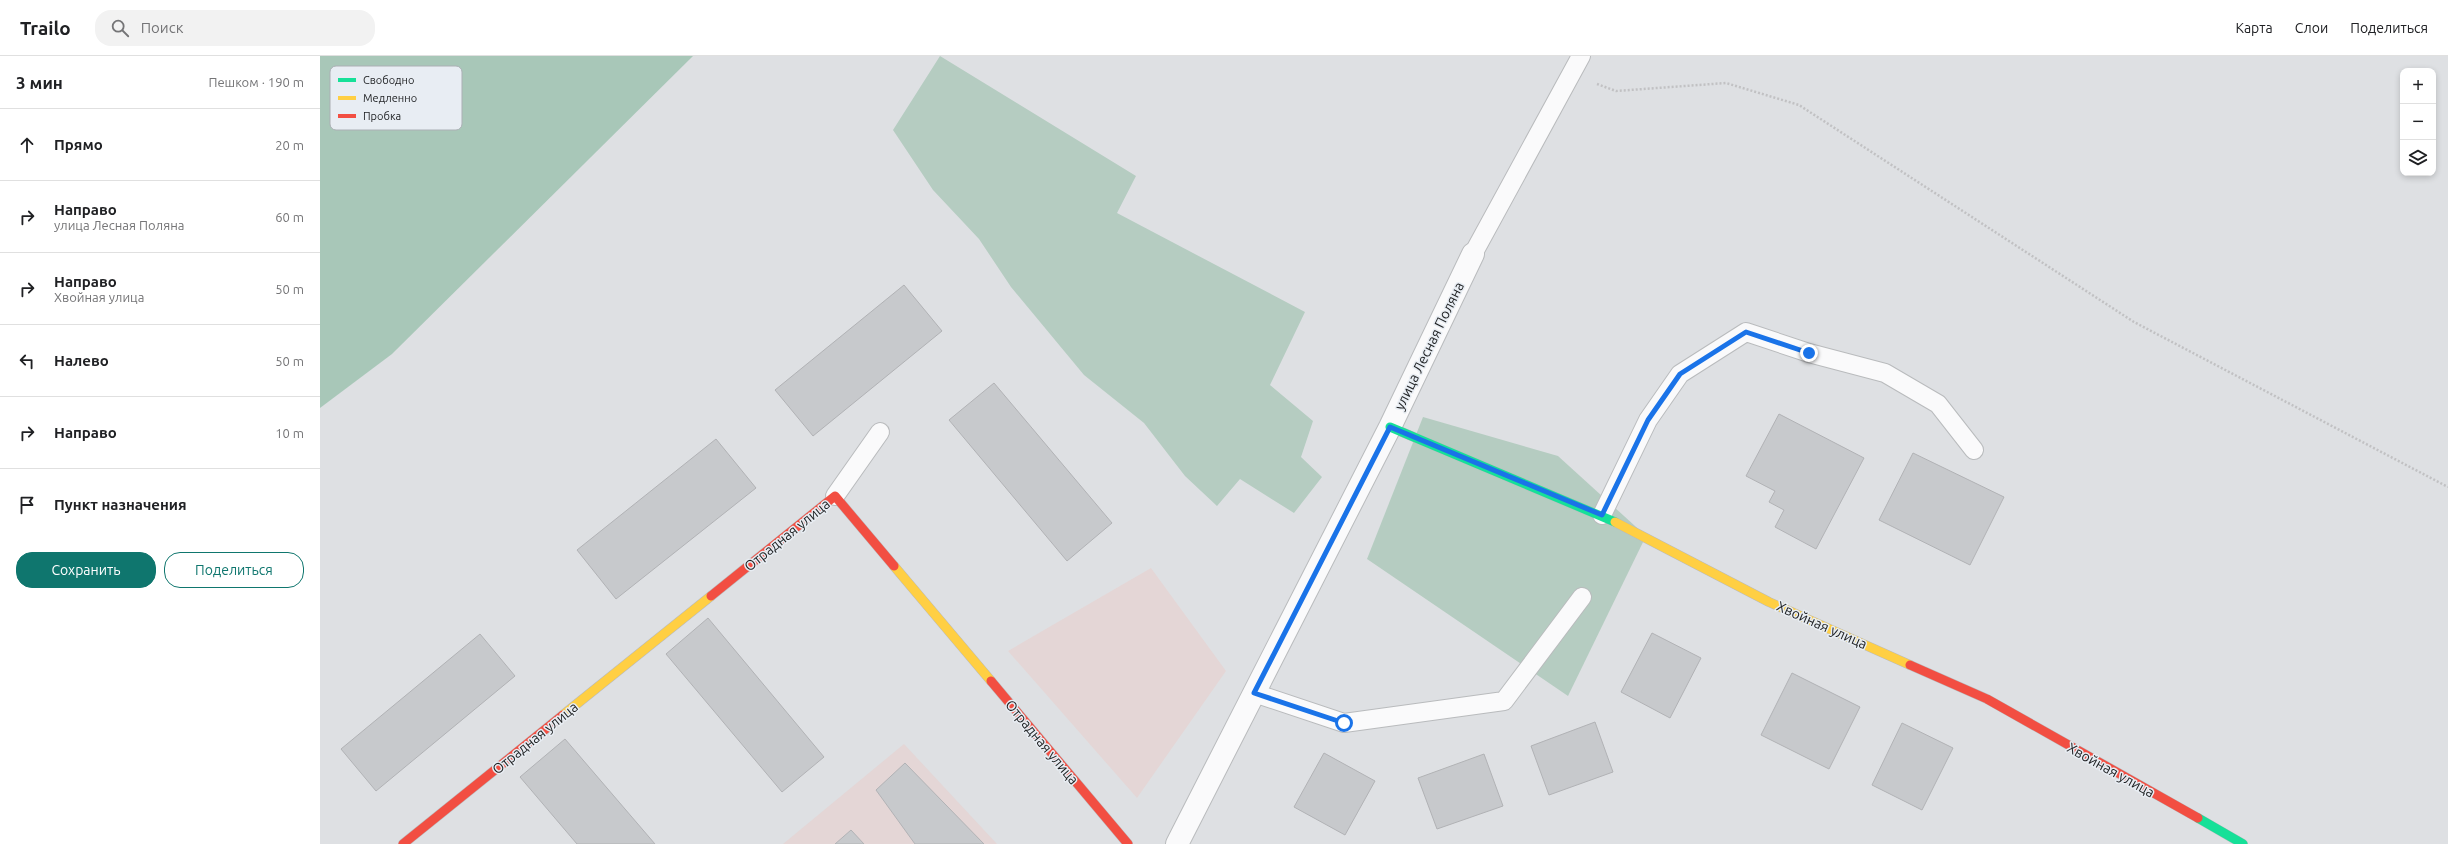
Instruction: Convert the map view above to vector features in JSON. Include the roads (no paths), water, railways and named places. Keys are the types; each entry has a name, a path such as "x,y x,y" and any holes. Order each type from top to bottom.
{"street":[{"name":"улица Лесная Поляна","path":"1177,844 1390,427 1473,254"},
{"name":"Хвойная улица","path":"1390,427 1602,515 1768,602 1987,699 2243,844"},
{"name":"Отрадная улица","path":"403,844 835,496 1128,844"}],"lane":[{"path":"1473,254 1581,56"},
{"path":"1602,515 1648,420 1680,374 1746,332 1809,353 1885,374 1938,404 1974,450"},
{"path":"835,496 880,432"},
{"path":"1254,693 1344,723 1504,701 1582,597"}]}
